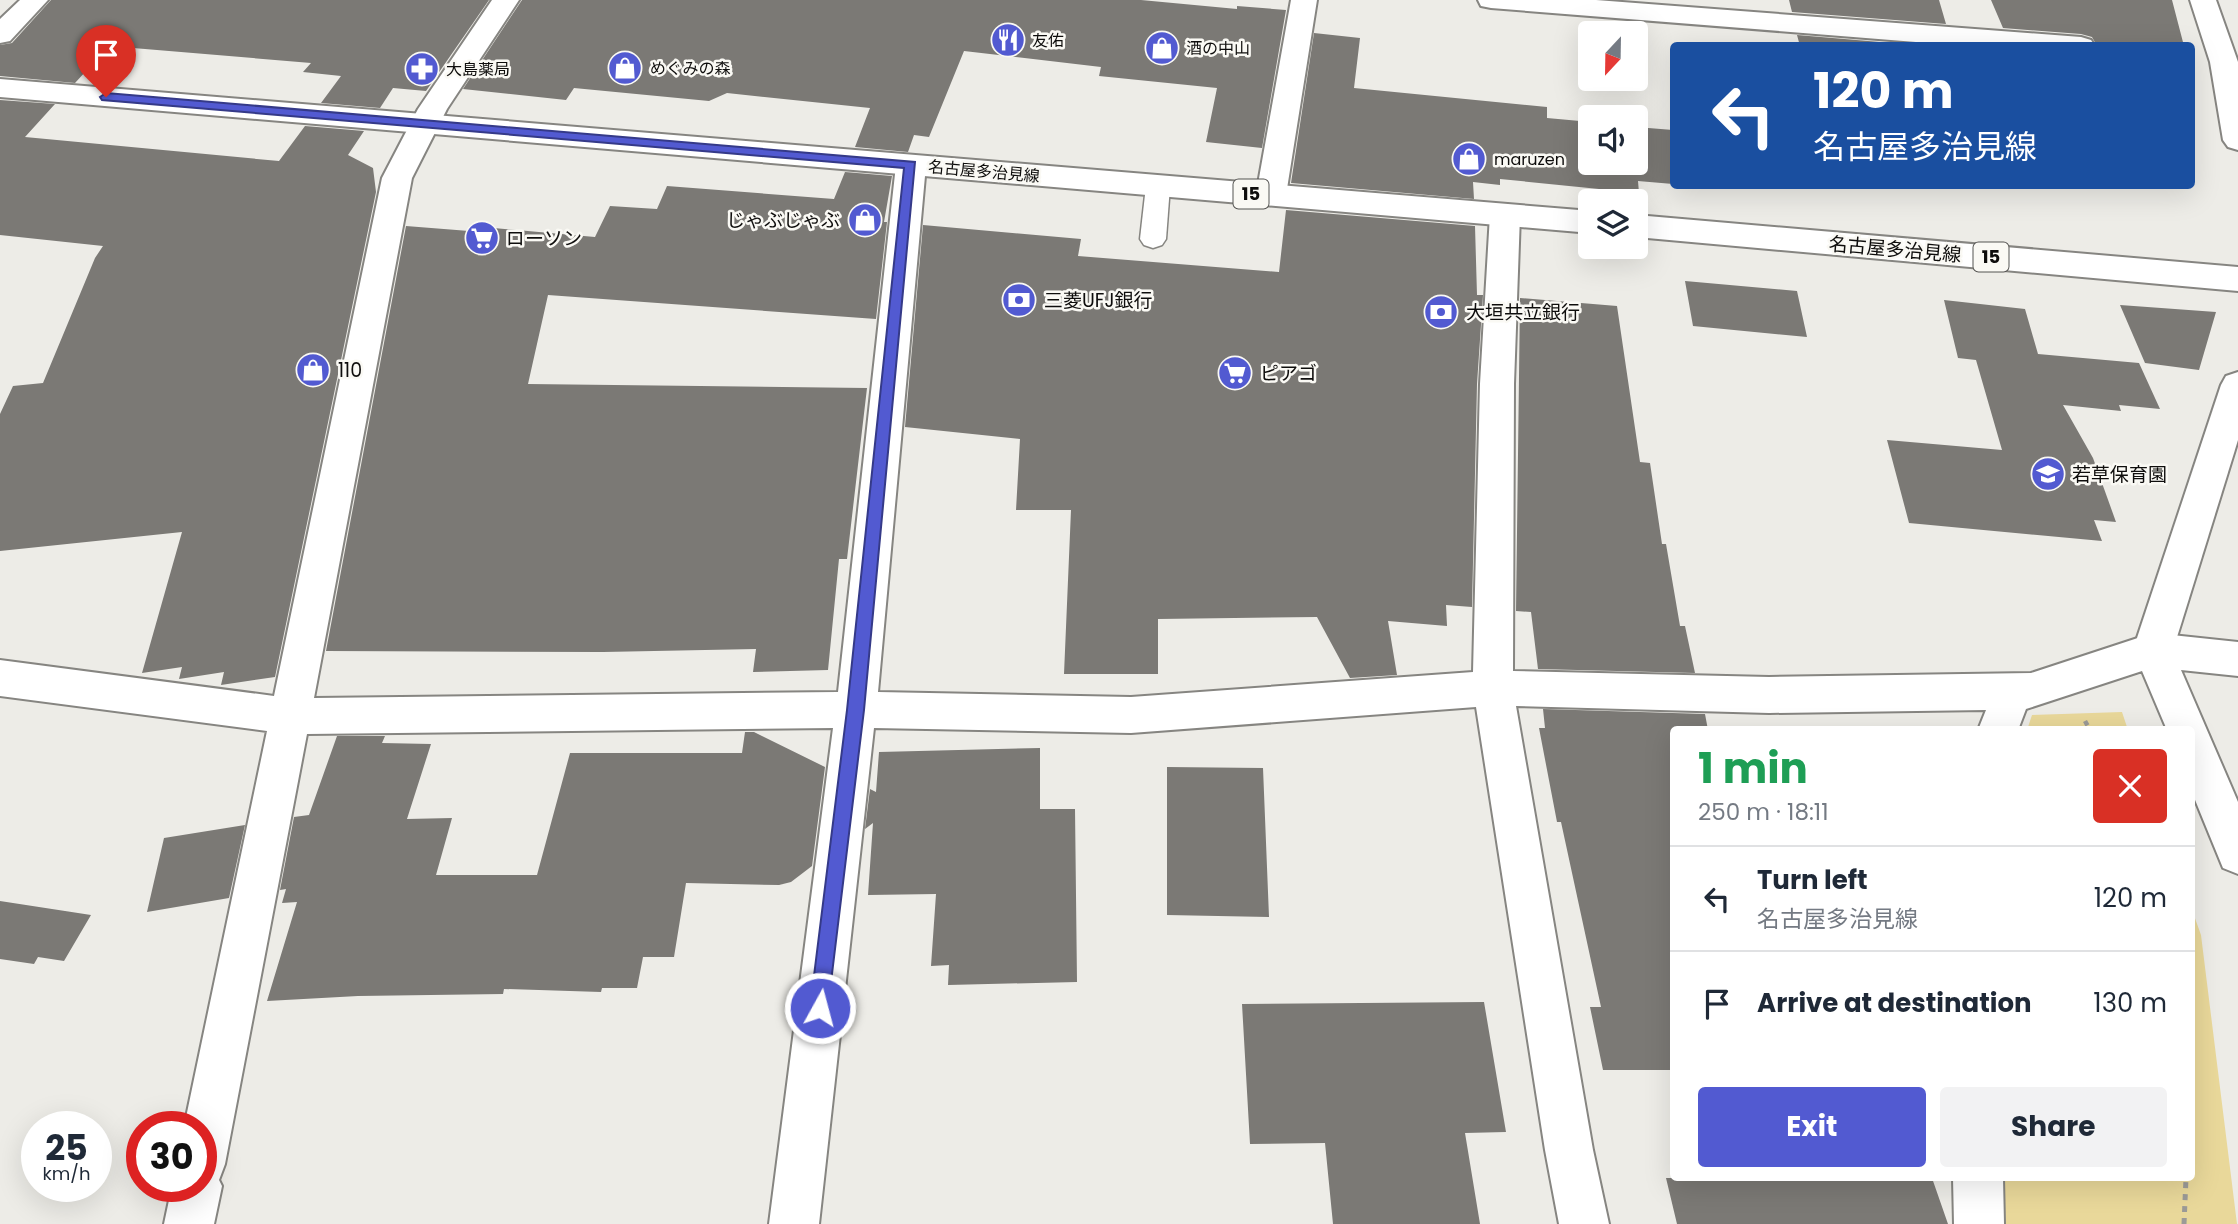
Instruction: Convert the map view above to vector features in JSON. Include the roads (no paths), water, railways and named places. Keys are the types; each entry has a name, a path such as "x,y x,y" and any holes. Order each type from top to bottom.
{"street":[{"path":"0,35 35,0"},
{"path":"211,1111 397,178 410,146 424,123 506,0"},
{"path":"1271,195 1304,0"},
{"path":"1491,0 2030,42"},
{"path":"2203,0 2231,63 2238,140"},
{"path":"2195,58 2231,63"},
{"name":"名古屋多治見線","path":"0,88 1578,221"},
{"path":"794,1224 856,710 911,164"},
{"path":"1505,215 1497,384 1493,688 1569,1150 1584,1224"},
{"name":"名古屋多治見線","path":"1648,227 2238,279"},
{"path":"2185,726 2153,650 2238,385"},
{"path":"0,678 289,716 856,710 1130,715 1493,688 1769,695 2031,691 2153,650 2238,659"},
{"path":"1999,726 2012,691"},
{"path":"2195,750 2238,853"},
{"path":"1978,1181 1979,1224"},
{"path":"189,1224 194,1202"}],"lane":[{"path":"1153,239 1158,186"}],"place":[{"name":"友佑","path":"1008,40"},
{"name":"酒の中山","path":"1162,48"},
{"name":"めぐみの森","path":"625,68"},
{"name":"大島薬局","path":"422,69"},
{"name":"maruzen","path":"1469,159"},
{"name":"じゃぶじゃぶ","path":"865,220"},
{"name":"ローソン","path":"482,238"},
{"name":"三菱UFJ銀行","path":"1019,300"},
{"name":"大垣共立銀行","path":"1441,312"},
{"name":"110","path":"313,370"},
{"name":"ピアゴ","path":"1235,373"},
{"name":"若草保育園","path":"2048,474"}]}
